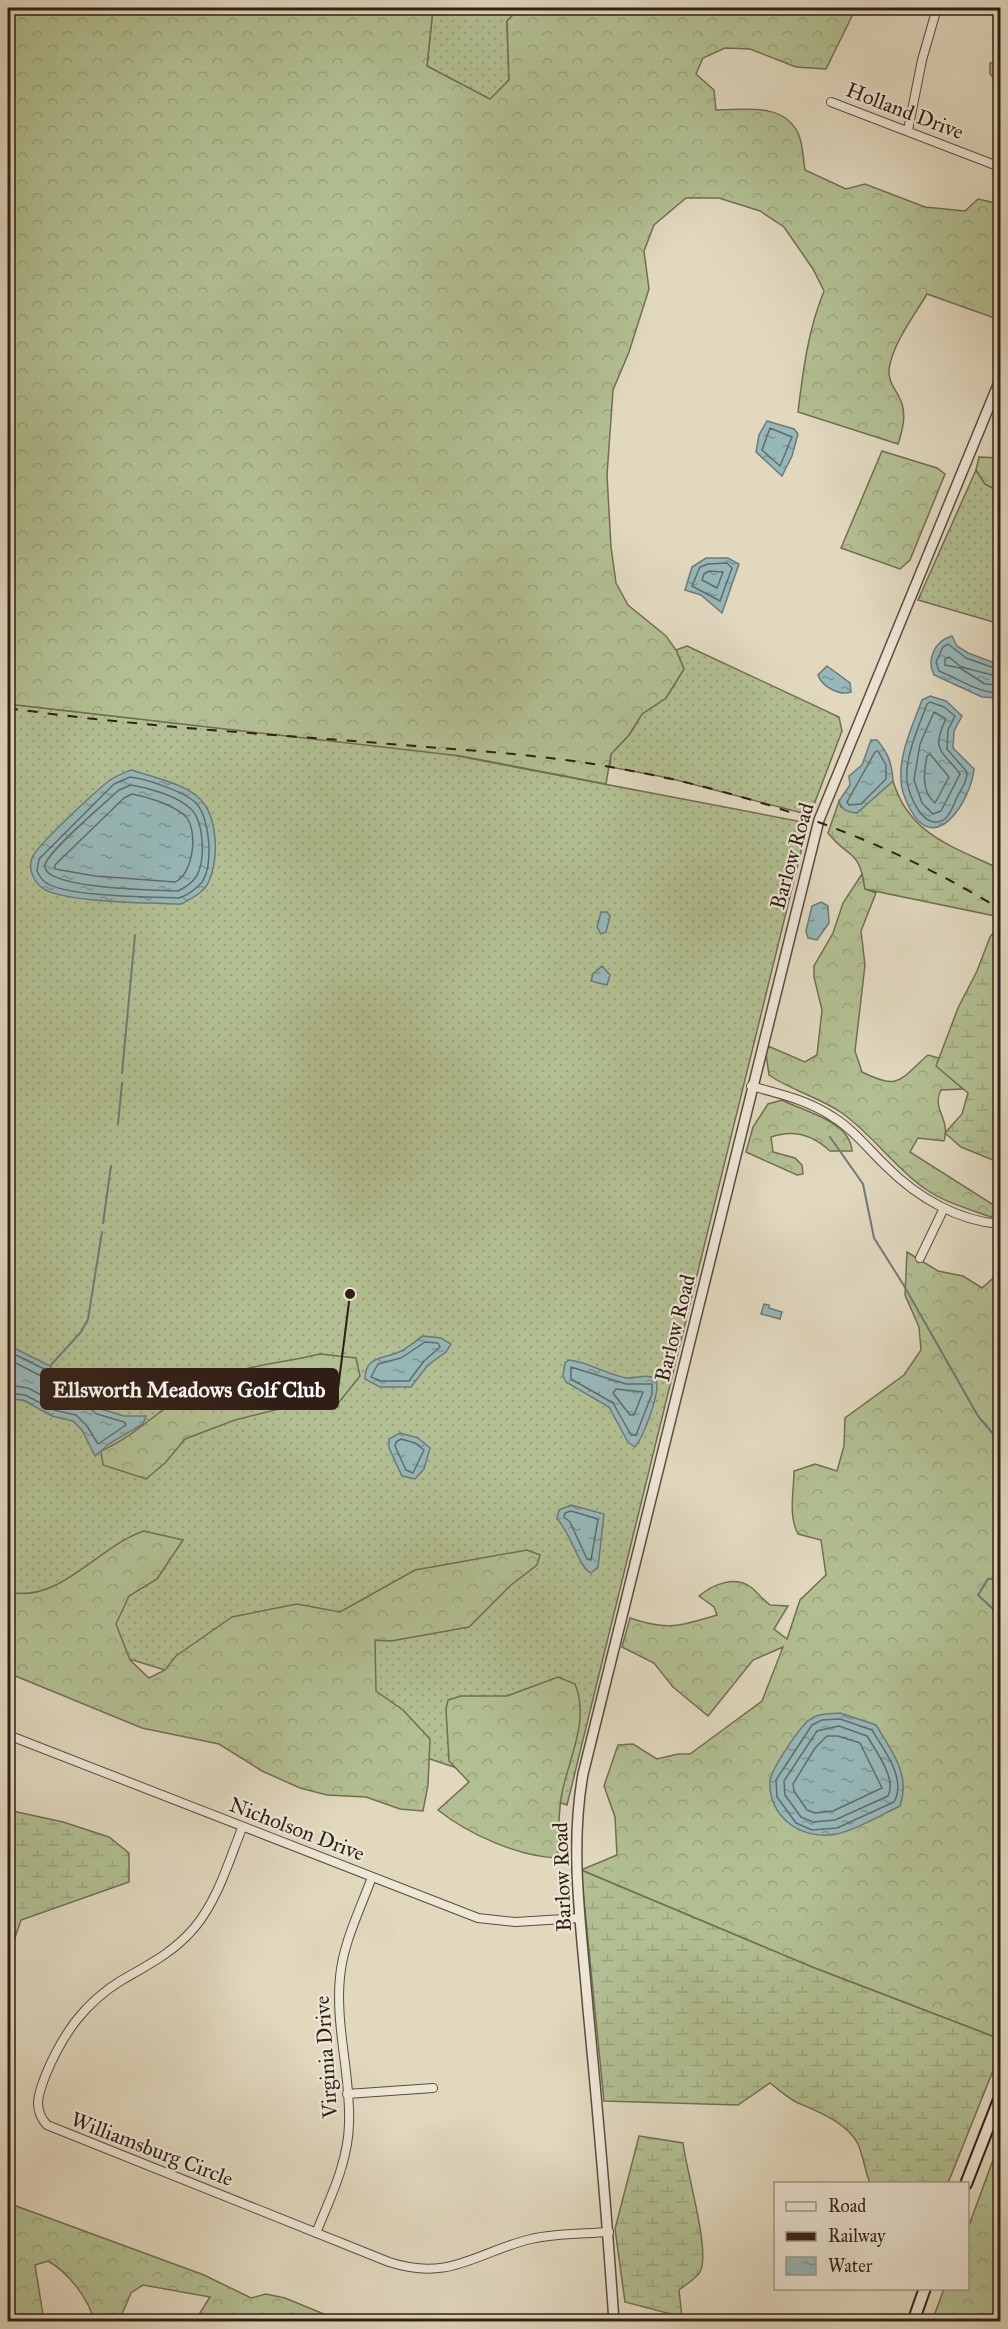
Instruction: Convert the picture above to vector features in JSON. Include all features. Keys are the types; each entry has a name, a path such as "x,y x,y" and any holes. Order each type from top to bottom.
{"main road":[{"path":"967,2182 1000,2097"},
{"path":"913,2322 925,2290"}],"street":[{"path":"908,130 937,8"},
{"name":"Holland Drive","path":"831,102 1000,167"},
{"name":"Barlow Road","path":"614,2322 609,2232 580,1918 576,1844 583,1774 819,820 1000,380"},
{"path":"752,1086 802,1100 834,1117 904,1183 944,1208 976,1220 1000,1224"},
{"path":"920,1258 944,1208"},
{"name":"Nicholson Drive","path":"8,1735 242,1828 489,1920 515,1922 580,1918"},
{"name":"Williamsburg Circle","path":"242,1828 217,1892 197,1925 167,1955 94,2000 66,2032 40,2090 39,2112 46,2125 401,2266 435,2269 472,2262 531,2239 609,2232"},
{"name":"Virginia Drive","path":"316,2233 341,2169 347,2146 349,2125 340,1975 346,1945 372,1877"},
{"path":"347,2094 433,2088"}],"green space":[{"path":"8,8 433,8 427,66 490,99 509,80 507,21 520,8 856,8 826,69 796,67 750,49 725,48 703,58 696,74 714,90 716,110 762,110 783,116 791,123 800,137 805,170 846,189 865,184 925,207 965,211 978,199 991,202 1000,210 1000,320 927,294 899,340 889,369 891,381 902,404 904,415 898,444 798,412 810,336 824,291 813,269 784,227 760,211 719,198 686,198 654,225 644,251 649,289 629,352 613,390 607,475 611,547 616,583 628,605 666,636 676,650 684,669 666,698 642,714 629,735 611,754 606,784 461,756 8,704"},
{"path":"433,8 520,8 507,21 509,80 490,100 427,66"},
{"path":"990,63 1000,63 1000,85 990,74"},
{"path":"882,451 937,468 945,474 910,560 900,569 841,548"},
{"path":"979,457 1000,458 1000,492 985,484 976,470"},
{"path":"976,470 985,484 1000,492 1000,624 918,600"},
{"path":"687,646 839,717 842,731 810,815 669,778 610,767 611,754 629,735 642,714 666,698 684,669 676,650"},
{"path":"8,704 265,733 395,744 808,823 567,1805 165,1670 8,1622"},
{"path":"893,781 900,799 922,827 950,846 1000,869 1000,917 865,889 860,866 852,855 828,833 839,801 841,807 857,813"},
{"path":"862,874 865,889 876,893 861,931 865,965 855,1051 862,1072 892,1082 904,1076 928,1055 939,1058 937,1066 963,1089 941,1090 938,1103 945,1126 944,1141 918,1138 910,1152 1000,1209 991,1217 956,1205 931,1193 902,1170 864,1131 842,1113 769,1075 766,1054 768,1046 805,1062 817,1055 822,1010 814,977 814,966 833,933 843,903"},
{"path":"1000,924 1000,1163 961,1147 945,1133 962,1114 968,1093 936,1066 958,1008 977,971 990,937"},
{"path":"782,1100 835,1125 849,1141 852,1151 830,1151 810,1137 802,1135 787,1134 771,1137 773,1152 795,1158 802,1165 803,1174 797,1175 746,1152 753,1127 768,1104"},
{"path":"907,1252 938,1271 963,1276 982,1288 1000,1272 1000,2039 812,1967 581,1870 617,1855 615,1817 604,1786 618,1745 633,1744 657,1759 690,1754 762,1701 783,1647 753,1660 708,1716 673,1687 654,1663 622,1647 630,1618 655,1625 674,1626 717,1615 714,1607 699,1596 718,1585 739,1582 752,1588 770,1605 788,1606 774,1629 787,1639 800,1600 826,1575 821,1540 798,1534 795,1527 792,1511 794,1471 815,1464 837,1471 844,1446 845,1418 904,1375 921,1350 919,1327 905,1295"},
{"path":"320,1354 356,1358 360,1376 336,1406 287,1407 235,1420 185,1439 165,1463 146,1479 103,1465 101,1451 138,1429 196,1387 241,1370"},
{"path":"144,1531 183,1540 157,1579 129,1596 116,1624 130,1660 149,1678 165,1670 176,1656 232,1617 297,1604 340,1612 415,1570 527,1550 540,1555 537,1565 511,1585 469,1627 391,1641 375,1640 376,1691 403,1710 430,1739 428,1785 423,1811 400,1809 366,1797 327,1795 300,1788 262,1771 219,1744 142,1728 8,1673 8,1592 27,1593 45,1590 78,1572 127,1538"},
{"path":"558,1677 575,1684 580,1711 577,1738 561,1801 558,1858 543,1857 495,1843 438,1810 469,1782 449,1761 446,1709 448,1700 461,1696 507,1696"},
{"path":"8,1810 63,1822 109,1837 129,1853 129,1882 21,1920 8,1958"},
{"path":"581,1870 812,1967 1000,2039 1000,2053 948,2182 870,2182 858,2144 846,2129 830,2118 793,2100 770,2083 738,2105 604,2101"},
{"path":"639,2136 683,2143 700,2230 703,2262 698,2275 679,2290 682,2317 625,2302 615,2229"},
{"path":"1000,2141 1000,2321 932,2321 944,2290 969,2290 969,2225"},
{"path":"8,2203 204,2275 251,2298 266,2294 285,2298 341,2321 195,2321 210,2297 143,2285 131,2293 119,2321 94,2321 88,2304 77,2287 63,2272 48,2261 35,2265 44,2321 8,2321"}],"water":[{"path":"767,421 794,429 798,434 792,456 782,476 756,452 759,435"},
{"path":"706,558 728,558 739,564 722,613 701,595 685,590 692,567"},
{"path":"952,636 957,646 968,653 1000,665 1000,698 982,697 934,675 931,663 934,651 941,642"},
{"path":"827,666 850,683 851,692 837,692 823,683 818,675"},
{"path":"930,696 946,701 962,716 954,731 953,748 974,769 966,795 959,808 940,826 930,827 919,822 909,807 902,786 901,770 907,739 922,700"},
{"path":"871,740 877,740 887,754 893,781 857,813 848,811 839,801 850,785 849,776 862,765"},
{"path":"131,770 185,789 199,798 205,806 213,826 215,849 212,871 204,889 181,904 86,899 51,892 41,887 31,870 32,858 36,851 103,786"},
{"path":"821,902 828,906 829,923 817,940 808,938 806,931 812,906"},
{"path":"601,912 607,912 610,916 606,932 601,934 597,927"},
{"path":"602,966 610,975 607,985 591,981 593,974"},
{"path":"764,1304 782,1312 780,1319 761,1314"},
{"path":"423,1336 441,1338 451,1344 446,1352 428,1365 411,1387 380,1387 365,1379 368,1366 372,1362 402,1350"},
{"path":"8,1345 50,1366 66,1385 101,1409 124,1416 146,1416 143,1424 110,1443 95,1456 82,1430 73,1421 52,1416 23,1400 8,1399"},
{"path":"569,1360 620,1376 630,1378 648,1376 655,1379 657,1384 654,1401 647,1424 635,1447 628,1442 609,1407 566,1382 563,1376 565,1363"},
{"path":"400,1433 418,1438 430,1448 424,1469 415,1479 402,1476 389,1448 389,1439"},
{"path":"571,1505 604,1514 598,1567 591,1573 582,1564 557,1519 559,1510"},
{"path":"840,1713 876,1725 898,1764 903,1795 900,1806 845,1832 812,1834 800,1830 781,1816 771,1794 770,1781 786,1749 809,1720 820,1715"}],"waterway":[{"path":"122,1073 135,935"},
{"path":"118,1124 122,1083"},
{"path":"830,1137 863,1184 874,1238 903,1284 978,1416 1000,1442"},
{"path":"103,1223 111,1166"},
{"path":"50,1366 81,1332 88,1319 102,1232"},
{"path":"1000,1578 988,1579 978,1595 993,1609 1000,1637"}],"railway":[{"path":"8,708 165,726 527,756 627,770 724,792 820,823 912,862 1000,909"}],"place":[{"name":"Ellsworth Meadows Golf Club","path":"350,1294"}]}
